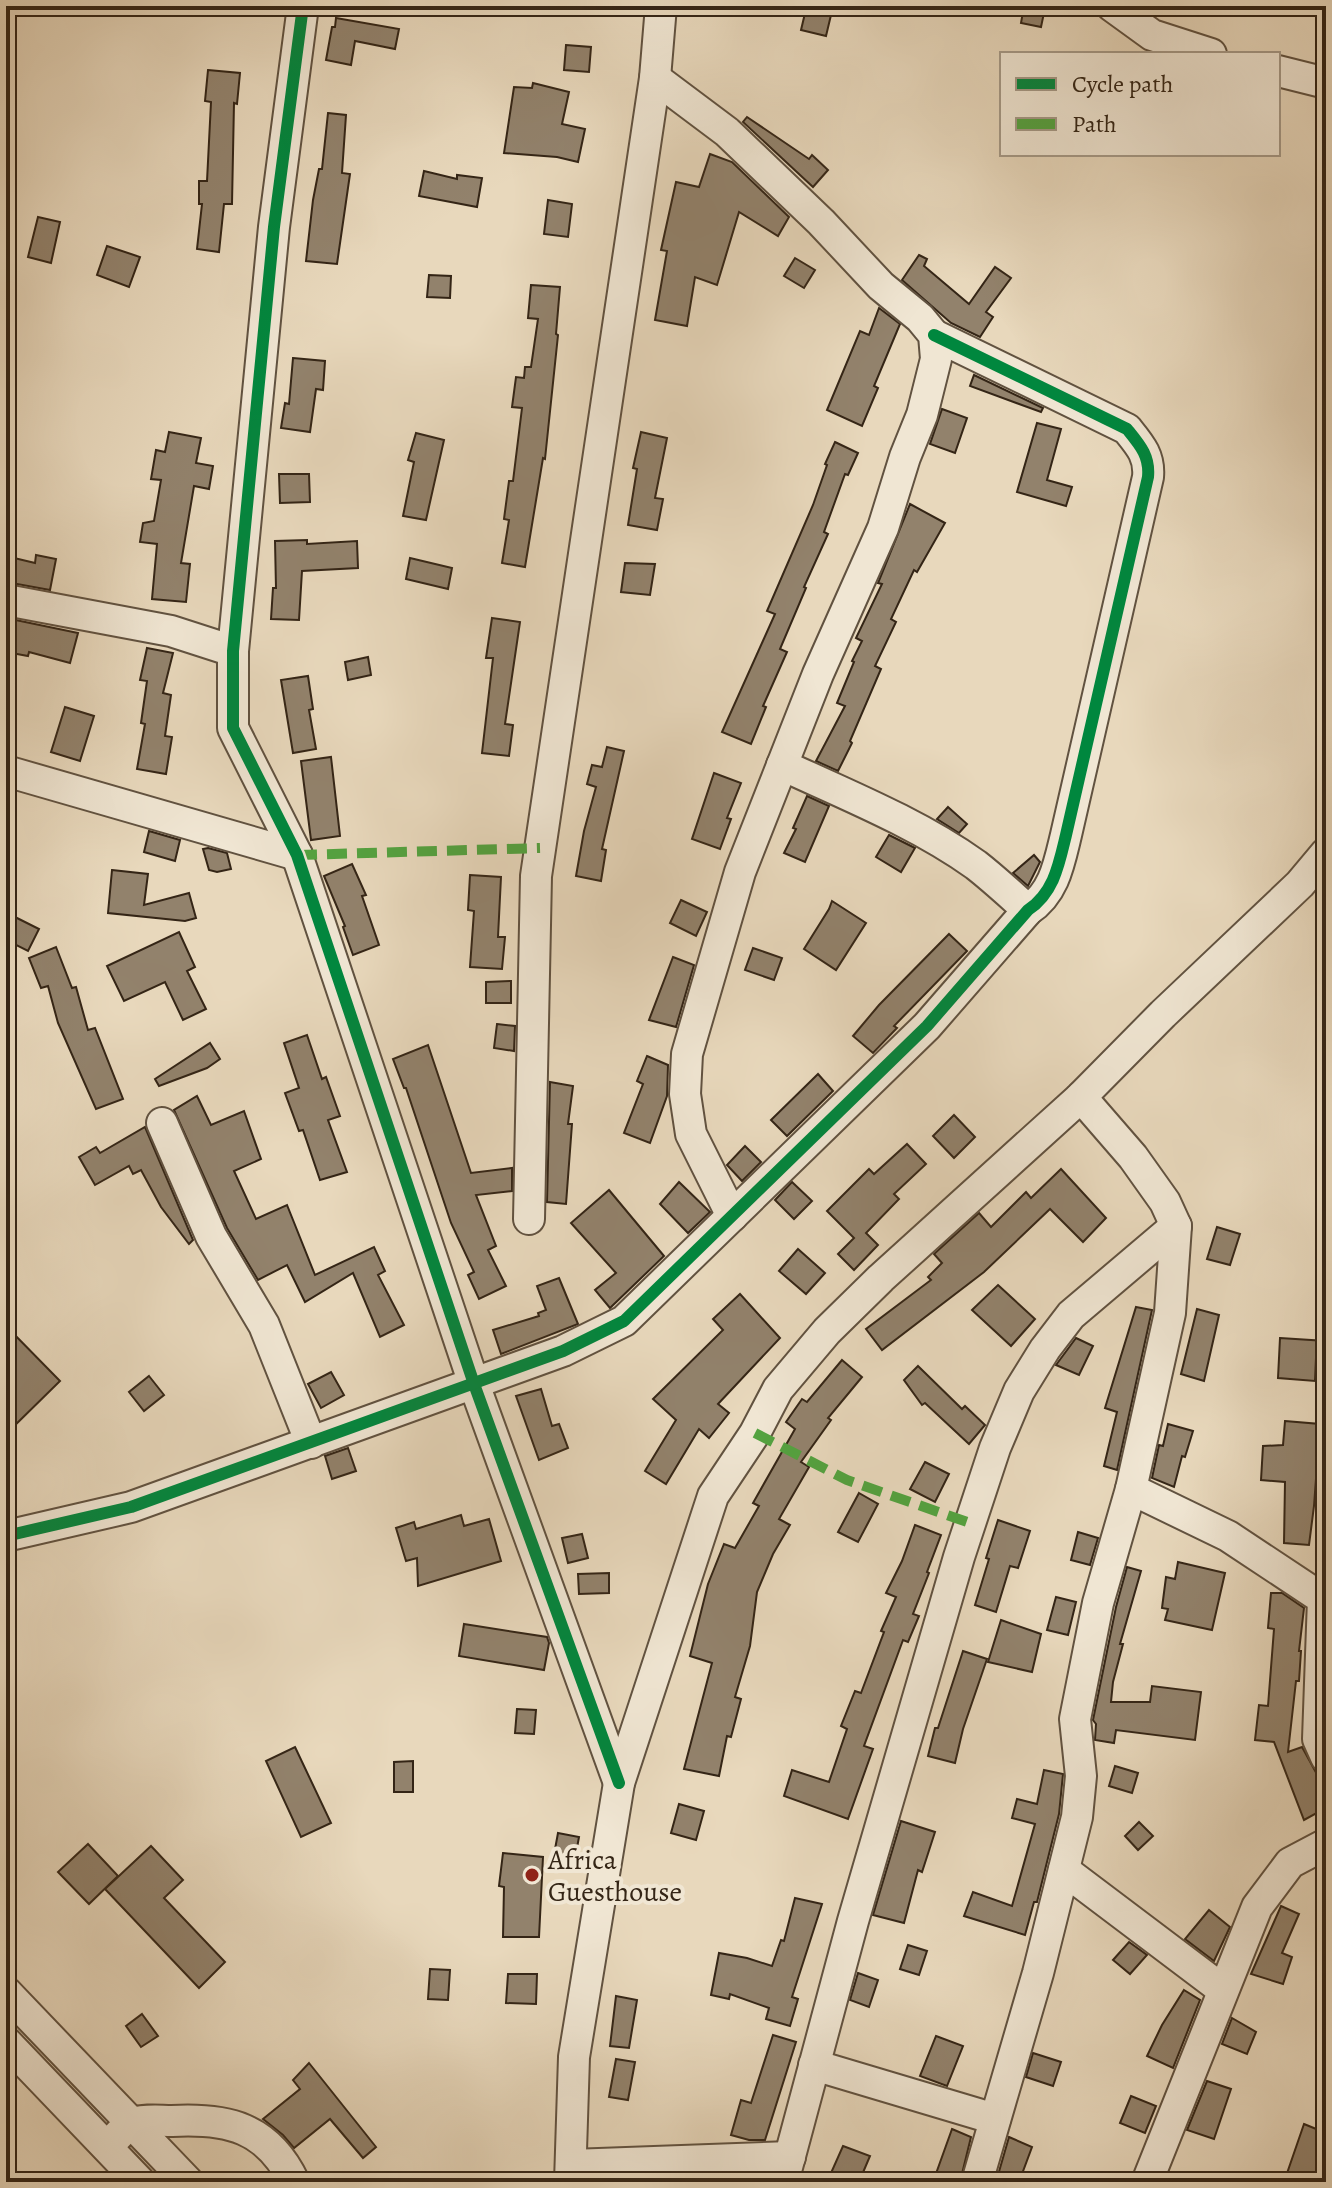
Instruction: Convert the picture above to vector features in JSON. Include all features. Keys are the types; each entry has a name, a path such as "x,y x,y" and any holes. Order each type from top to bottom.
{"street":[{"path":"303,6 274,227 233,651 233,728 297,855 474,1384 619,1783"},
{"path":"529,1219 536,876 655,78 661,6"},
{"path":"1112,6 1152,35 1205,52"},
{"path":"1280,72 1326,83"},
{"path":"6,1536 131,1507 563,1351 624,1321 927,1026 1028,910 1042,901 1056,875 1148,477 1145,452 1127,429 934,335 727,132 655,78"},
{"path":"732,1216 691,1134 685,1094 687,1054 740,872 818,674 883,528 922,415 936,359 934,335"},
{"path":"6,600 171,631 233,651"},
{"path":"782,765 889,814 949,848 976,866 1028,910"},
{"path":"6,771 297,855"},
{"path":"1176,1226 1071,1315 1019,1391 995,1448 959,1557 787,2169 571,2174 574,2057 619,1783 713,1496 755,1433 778,1389 827,1331 1081,1097 1163,1014 1272,912 1326,853"},
{"path":"977,2182 1038,1973 1077,1817 1081,1776 1075,1719 1098,1603 1131,1489 1170,1313 1176,1226 1165,1202 1133,1157 1081,1097"},
{"path":"162,1123 211,1236 264,1325 311,1443"},
{"path":"1131,1489 1228,1536 1325,1592 1318,1739 1326,1757"},
{"path":"1147,2182 1257,1907 1290,1863 1326,1844"},
{"path":"1064,1870 1223,1990"},
{"path":"6,1992 188,2182"},
{"path":"31,2019 6,2042 140,2182"},
{"path":"814,2065 995,2119"},
{"path":"107,2147 133,2123 205,2119 231,2123 253,2133 275,2152 294,2182"}],"building":[{"path":"1024,6 1045,8 1041,27 1021,23"},
{"path":"806,9 831,15 826,36 801,30"},
{"path":"336,18 399,29 395,49 355,41 351,65 326,60"},
{"path":"566,45 591,47 589,72 564,70"},
{"path":"208,70 240,73 237,104 234,103 232,204 224,204 219,252 197,249 202,204 199,204 199,181 207,181 211,102 205,101"},
{"path":"533,83 569,92 562,124 585,129 578,162 557,157 504,153 514,87 532,88"},
{"path":"328,113 346,115 342,173 350,174 337,264 306,261"},
{"path":"747,117 809,159 812,155 828,170 813,187 743,122"},
{"path":"710,154 732,162 789,217 778,236 739,212 717,285 695,277 687,326 655,320 667,251 661,250 676,182 699,187"},
{"path":"424,171 457,179 457,175 482,178 477,207 419,196"},
{"path":"548,200 572,204 568,237 544,234"},
{"path":"38,217 60,222 51,263 28,257"},
{"path":"107,246 140,257 129,287 97,275"},
{"path":"919,255 927,259 924,266 969,304 995,267 1011,278 986,312 993,317 980,337 951,323 902,280"},
{"path":"795,258 815,270 804,288 784,276"},
{"path":"429,275 451,276 450,298 427,297"},
{"path":"531,285 560,287 545,459 525,567 502,563 509,520 504,519 509,481 513,481 522,408 512,407 516,377 524,378 525,367 531,367 538,319 528,318"},
{"path":"879,308 900,324 874,386 878,388 862,426 827,410 860,331 869,335"},
{"path":"293,358 325,361 323,390 316,389 310,432 281,428 285,403 289,404"},
{"path":"974,375 1043,408 1041,412 970,386"},
{"path":"942,409 967,418 955,453 930,444"},
{"path":"1037,423 1061,429 1047,480 1072,487 1066,506 1017,492"},
{"path":"169,432 201,438 196,463 213,466 209,489 194,486 181,563 190,564 186,602 152,599 157,544 140,542 143,523 154,521 161,480 151,479 156,450 165,452"},
{"path":"641,432 667,438 655,498 663,499 657,530 628,525 637,469 633,468"},
{"path":"416,433 444,440 426,520 403,516 414,462 408,460"},
{"path":"835,442 858,453 848,475 845,474 824,532 828,534 780,649 787,652 763,706 766,707 751,744 722,732 775,614 767,611 813,505"},
{"path":"279,474 309,474 310,502 280,503"},
{"path":"910,504 945,523 917,572 914,570 891,619 896,622 875,666 881,669 838,771 816,761 845,706 837,703 862,641 856,638 882,584 878,583"},
{"path":"307,540 307,544 357,541 358,568 302,571 299,620 271,619 273,588 276,588 275,541"},
{"path":"36,555 56,559 50,590 6,582 10,557 35,563"},
{"path":"410,558 452,568 448,589 406,579"},
{"path":"625,563 655,564 650,595 621,592"},
{"path":"6,618 78,633 70,663 29,652 28,656 6,652"},
{"path":"492,618 520,622 505,724 513,725 509,756 482,753 493,658 486,658"},
{"path":"147,648 173,653 163,693 171,695 165,736 172,737 166,774 137,769 145,724 141,723 147,681 140,680"},
{"path":"368,657 371,675 348,680 345,662"},
{"path":"308,676 313,709 309,710 316,749 293,753 281,680"},
{"path":"65,707 94,716 80,761 51,752"},
{"path":"607,747 624,751 602,849 606,850 601,881 576,876 596,787 587,784 592,765 602,767"},
{"path":"331,757 340,836 311,840 301,761"},
{"path":"714,773 741,783 727,818 731,819 720,849 692,839"},
{"path":"807,796 829,806 805,862 784,853"},
{"path":"948,807 967,824 959,833 937,819"},
{"path":"149,831 180,840 175,861 144,852"},
{"path":"889,835 915,848 901,872 876,857"},
{"path":"203,849 227,853 231,869 209,870"},
{"path":"1034,855 1040,862 1028,886 1013,873"},
{"path":"352,864 366,895 362,896 379,945 353,955 345,926 324,876"},
{"path":"112,870 148,874 144,905 189,893 196,918 185,921 108,913"},
{"path":"470,875 501,877 498,937 505,937 502,969 470,967 474,911 468,910"},
{"path":"681,900 707,912 696,936 670,923"},
{"path":"832,901 866,923 836,970 804,949"},
{"path":"15,917 39,929 28,951 6,940"},
{"path":"179,932 195,967 187,971 206,1009 183,1020 165,982 124,1001 107,966"},
{"path":"949,934 967,951 894,1026 897,1028 873,1053 853,1036"},
{"path":"56,947 72,988 76,987 88,1030 95,1028 123,1099 96,1109 58,1023 48,986 41,988 29,958"},
{"path":"753,948 782,958 774,980 745,970"},
{"path":"673,957 694,965 676,1027 649,1020"},
{"path":"511,981 511,1003 486,1003 486,982"},
{"path":"497,1024 515,1026 514,1051 494,1048"},
{"path":"307,1035 322,1079 326,1077 340,1116 328,1120 347,1172 320,1180 303,1130 299,1131 285,1093 299,1088 284,1043"},
{"path":"210,1043 220,1059 207,1068 159,1086 155,1079"},
{"path":"428,1045 471,1173 512,1168 512,1191 476,1195 496,1246 488,1250 506,1286 479,1299 468,1275 474,1272 451,1223 406,1088 393,1059"},
{"path":"647,1056 668,1065 667,1096 650,1143 624,1133 643,1084 637,1081"},
{"path":"818,1074 833,1091 787,1136 771,1120"},
{"path":"550,1082 573,1086 568,1124 572,1124 566,1204 547,1202"},
{"path":"197,1096 211,1125 244,1111 261,1159 234,1171 256,1219 287,1205 315,1275 374,1247 385,1271 378,1275 404,1325 380,1337 353,1273 305,1302 287,1265 258,1280 227,1228 174,1110"},
{"path":"954,1115 975,1137 954,1158 933,1136"},
{"path":"145,1127 193,1240 189,1244 161,1207 141,1170 133,1174 129,1166 95,1185 79,1157 96,1147 100,1153"},
{"path":"907,1144 926,1164 894,1194 899,1199 866,1233 878,1245 854,1270 838,1254 854,1238 827,1211 869,1169 874,1174"},
{"path":"745,1146 761,1162 742,1181 727,1165"},
{"path":"1061,1169 1106,1218 1083,1242 1050,1209 984,1272 882,1350 866,1329 931,1280 928,1277 942,1263 934,1254 979,1213 991,1227 1026,1192 1031,1198"},
{"path":"679,1182 710,1212 688,1233 660,1204"},
{"path":"792,1182 812,1201 794,1219 775,1200"},
{"path":"609,1190 664,1256 610,1308 595,1290 616,1273 571,1223"},
{"path":"1217,1227 1240,1234 1230,1265 1207,1259"},
{"path":"798,1249 825,1273 806,1294 779,1271"},
{"path":"559,1278 578,1324 501,1354 493,1330 539,1316 538,1313 546,1310 537,1286"},
{"path":"998,1285 1035,1319 1011,1346 972,1310"},
{"path":"740,1294 780,1338 718,1404 729,1413 709,1438 699,1429 666,1484 645,1471 676,1420 653,1399 723,1330 713,1319"},
{"path":"1136,1307 1152,1310 1117,1470 1104,1466 1117,1412 1105,1408"},
{"path":"1197,1309 1219,1315 1204,1381 1181,1374"},
{"path":"6,1326 60,1381 6,1434"},
{"path":"1076,1338 1093,1346 1079,1375 1056,1365"},
{"path":"1280,1338 1326,1341 1326,1358 1316,1358 1315,1381 1278,1378"},
{"path":"842,1360 862,1377 828,1418 831,1420 801,1462 809,1467 779,1519 790,1525 773,1554 757,1592 750,1646 735,1697 741,1699 731,1737 727,1736 719,1776 684,1769 712,1663 690,1656 708,1584 724,1544 735,1548 759,1506 753,1503 795,1429 786,1422 802,1399 807,1402"},
{"path":"918,1366 962,1409 965,1406 985,1425 969,1444 925,1403 922,1405 904,1380"},
{"path":"331,1372 344,1395 321,1408 308,1384"},
{"path":"149,1376 164,1395 144,1411 129,1392"},
{"path":"541,1389 552,1426 559,1424 568,1448 539,1460 516,1396"},
{"path":"1285,1421 1320,1424 1309,1545 1284,1543 1285,1482 1261,1480 1263,1446 1283,1445"},
{"path":"1168,1424 1193,1431 1174,1487 1152,1478 1159,1445 1163,1446"},
{"path":"348,1448 356,1471 332,1479 325,1456"},
{"path":"925,1462 949,1474 935,1502 910,1489"},
{"path":"859,1493 878,1504 858,1542 838,1532"},
{"path":"461,1515 464,1526 489,1519 501,1561 418,1586 417,1558 406,1561 396,1528 414,1522 416,1529"},
{"path":"998,1520 1030,1531 1018,1568 1010,1566 996,1612 975,1605"},
{"path":"915,1525 941,1535 913,1614 919,1616 908,1642 903,1640 864,1746 873,1749 848,1819 784,1796 792,1770 829,1782 847,1729 841,1726 855,1691 861,1693 884,1632 881,1631 896,1597 886,1593"},
{"path":"1078,1532 1098,1538 1090,1565 1071,1560"},
{"path":"582,1534 588,1558 568,1563 562,1538"},
{"path":"1178,1562 1225,1573 1212,1630 1165,1620 1168,1609 1162,1608 1166,1577 1175,1579"},
{"path":"1127,1567 1141,1571 1120,1644 1123,1644 1111,1702 1150,1702 1152,1686 1201,1692 1195,1740 1116,1730 1114,1743 1095,1740 1096,1724 1093,1720"},
{"path":"609,1573 609,1593 579,1594 578,1574"},
{"path":"1271,1593 1282,1593 1304,1608 1299,1681 1296,1681 1288,1752 1302,1747 1319,1778 1326,1775 1326,1808 1304,1820 1274,1742 1255,1740 1259,1705 1268,1706 1274,1629 1268,1628"},
{"path":"1056,1597 1076,1602 1068,1635 1047,1630"},
{"path":"1001,1620 1041,1634 1032,1672 988,1662"},
{"path":"464,1624 547,1637 549,1643 544,1670 459,1656"},
{"path":"963,1651 987,1659 955,1763 928,1756"},
{"path":"517,1709 536,1710 534,1734 515,1733"},
{"path":"295,1747 331,1823 301,1837 266,1761"},
{"path":"413,1761 413,1792 394,1792 394,1762"},
{"path":"1115,1766 1138,1773 1132,1793 1109,1786"},
{"path":"1044,1770 1063,1774 1059,1814 1037,1902 1034,1902 1025,1935 964,1916 973,1892 1012,1906 1035,1824 1012,1818 1017,1799 1037,1804"},
{"path":"679,1804 704,1811 696,1840 671,1833"},
{"path":"901,1821 935,1832 922,1872 918,1870 904,1923 873,1915"},
{"path":"1139,1822 1153,1836 1138,1850 1125,1836"},
{"path":"558,1833 579,1837 574,1864 553,1860"},
{"path":"88,1844 118,1876 89,1904 58,1872"},
{"path":"151,1846 183,1880 164,1898 225,1962 199,1988 105,1889"},
{"path":"503,1853 543,1857 539,1937 503,1937 504,1887 499,1886"},
{"path":"795,1898 822,1904 792,1997 798,1999 790,2026 766,2019 769,2008 730,1994 729,1999 711,1995 719,1953 772,1966 781,1940 784,1941"},
{"path":"1281,1906 1299,1914 1282,1953 1292,1957 1283,1984 1251,1974"},
{"path":"1209,1910 1230,1927 1214,1961 1185,1939"},
{"path":"1129,1942 1147,1955 1130,1974 1113,1960"},
{"path":"908,1945 927,1951 919,1975 900,1969"},
{"path":"430,1969 450,1970 448,2000 428,1999"},
{"path":"858,1973 878,1980 869,2007 850,2000"},
{"path":"508,1974 537,1974 536,2004 506,2003"},
{"path":"1184,1990 1200,2000 1173,2068 1147,2056"},
{"path":"616,1996 637,2000 629,2048 610,2046"},
{"path":"142,2014 158,2036 141,2047 126,2026"},
{"path":"1232,2018 1256,2032 1247,2054 1222,2044"},
{"path":"773,2035 796,2042 765,2140 731,2135 741,2100 751,2103"},
{"path":"936,2036 963,2046 947,2086 920,2076"},
{"path":"1033,2053 1061,2062 1053,2086 1026,2077"},
{"path":"616,2059 635,2062 628,2100 609,2097"},
{"path":"309,2063 376,2147 363,2158 330,2119 294,2148 263,2119 300,2089 293,2080"},
{"path":"1207,2081 1231,2089 1214,2139 1187,2130"},
{"path":"1131,2096 1156,2106 1145,2133 1120,2123"},
{"path":"1304,2124 1326,2133 1326,2154 1313,2182 1284,2182"},
{"path":"952,2129 971,2137 960,2182 933,2182"},
{"path":"1009,2137 1032,2147 1019,2182 996,2182"},
{"path":"843,2146 870,2156 859,2182 827,2182"}],"marked path":[{"path":"297,855 540,848"},
{"path":"755,1433 847,1480 970,1523"}],"cycle path":[{"path":"303,6 274,227 233,651 233,728 297,855 474,1384 619,1783"},
{"path":"6,1536 131,1507 563,1351 624,1321 927,1026 1044,895 1058,867 1063,846 1148,477 1146,457 1127,429 934,335"}],"place":[{"name":"Africa Guesthouse","path":"532,1875"}]}
